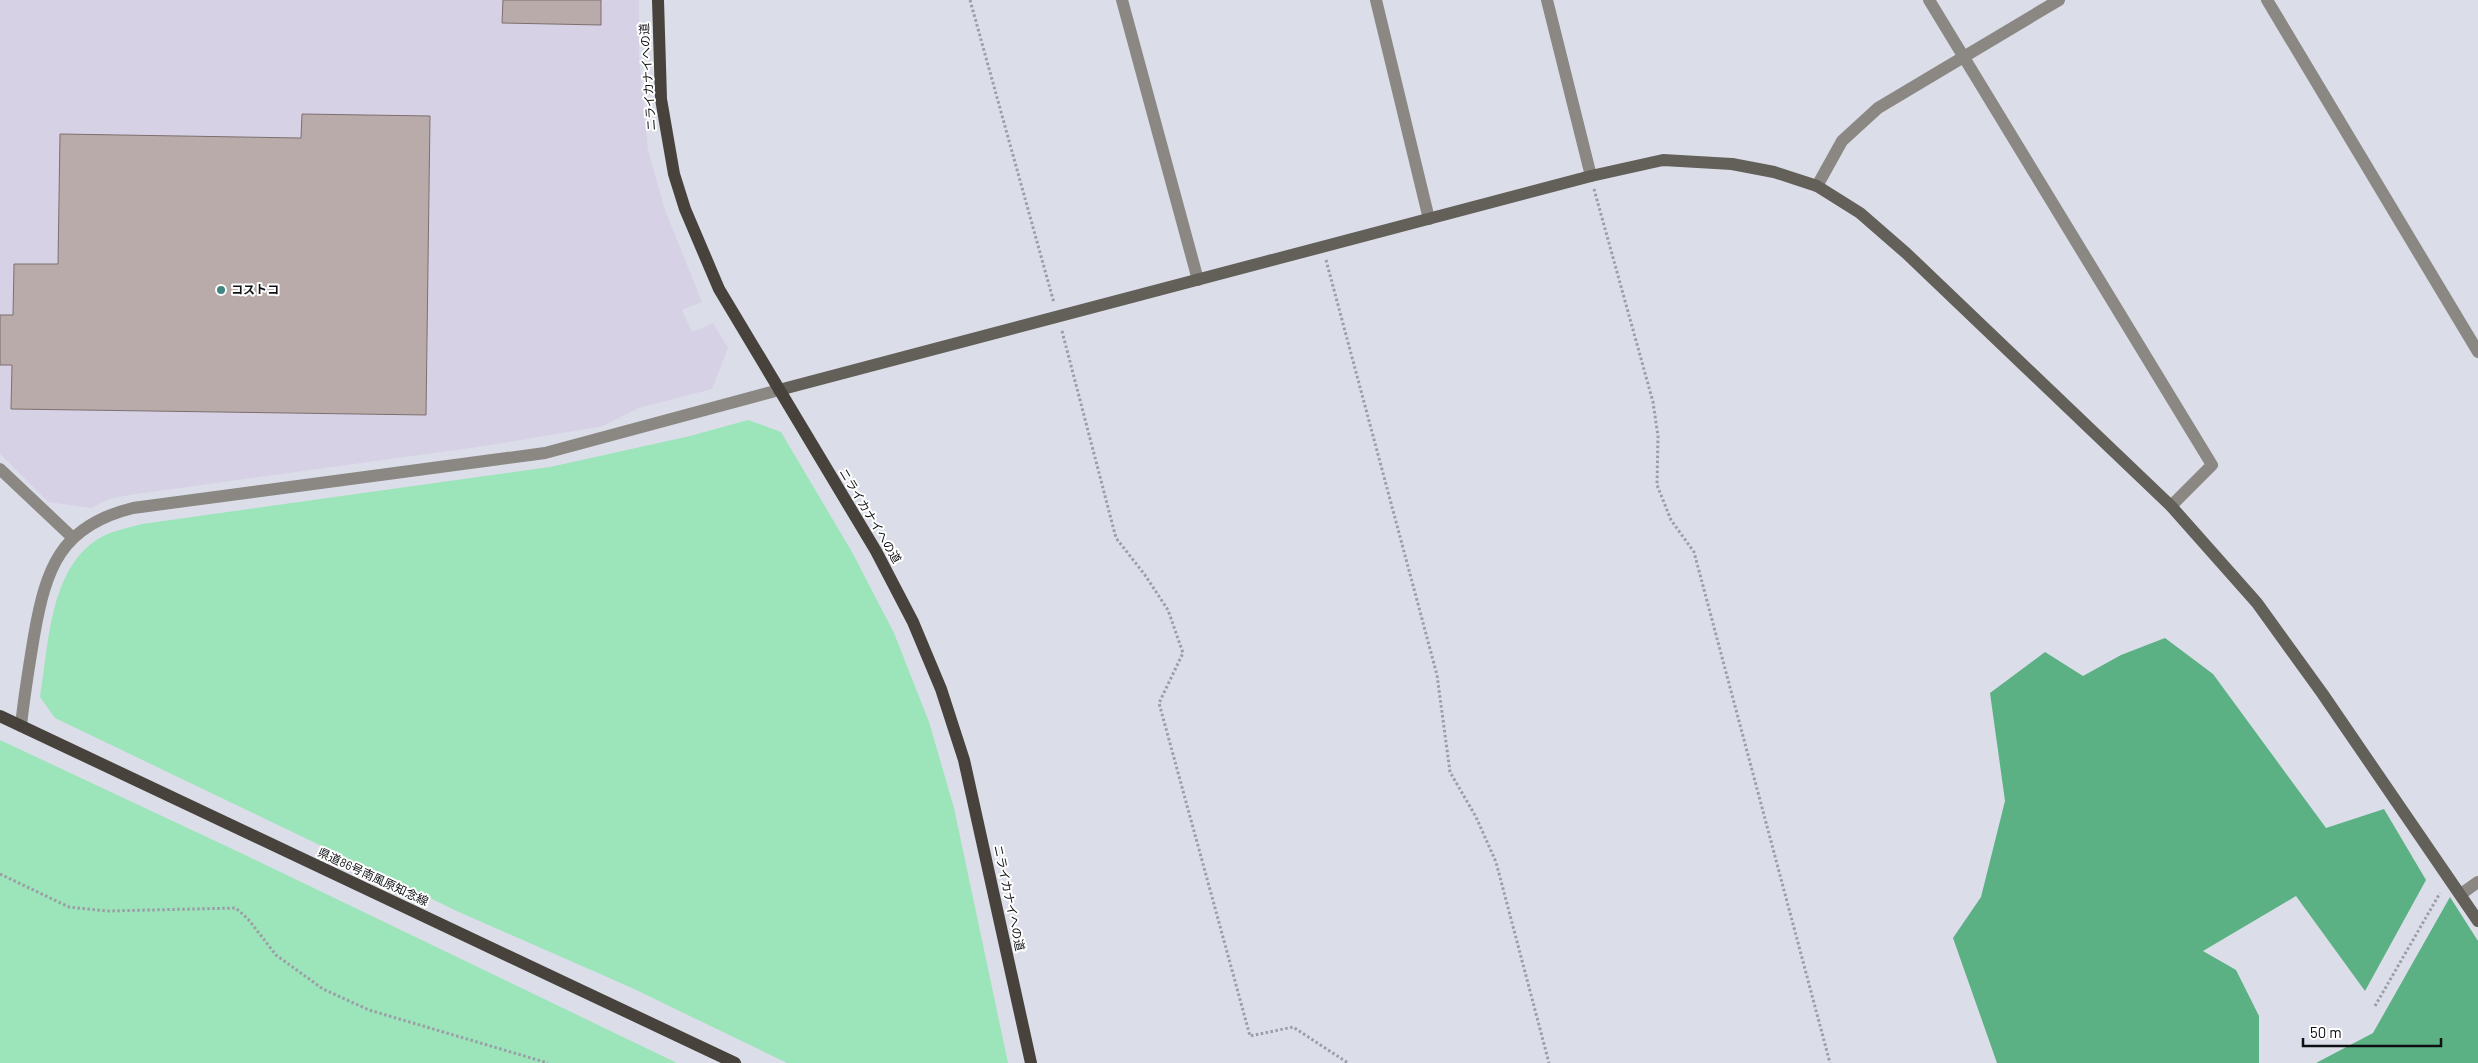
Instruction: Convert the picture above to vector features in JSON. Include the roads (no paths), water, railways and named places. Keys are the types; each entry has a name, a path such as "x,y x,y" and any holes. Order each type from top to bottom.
{"main road":[{"name":"ニライカナイへの道","path":"658,0 661,99 672,166 684,209 719,288 876,551 913,622 941,689 964,760 1031,1063"},
{"name":"県道86号南風原知念線","path":"0,716 735,1063"}],"street":[{"path":"1122,0 1198,280"},
{"path":"1376,0 1429,219"},
{"path":"1548,0 1591,176"},
{"path":"1929,0 2212,465 2172,506"},
{"path":"1817,186 1842,141 1878,108 2059,0"},
{"path":"2267,0 2478,352"},
{"path":"21,726 41,596 49,572 61,551 73,538 94,522 114,513 133,508 545,452 1591,176 1663,160 1732,164 1774,172 1817,186 1860,213 1906,254 2172,506 2257,603 2478,921"},
{"path":"0,469 73,538"},
{"path":"2461,894 2478,882"}],"place":[{"name":"コストコ","path":"221,290"}]}
